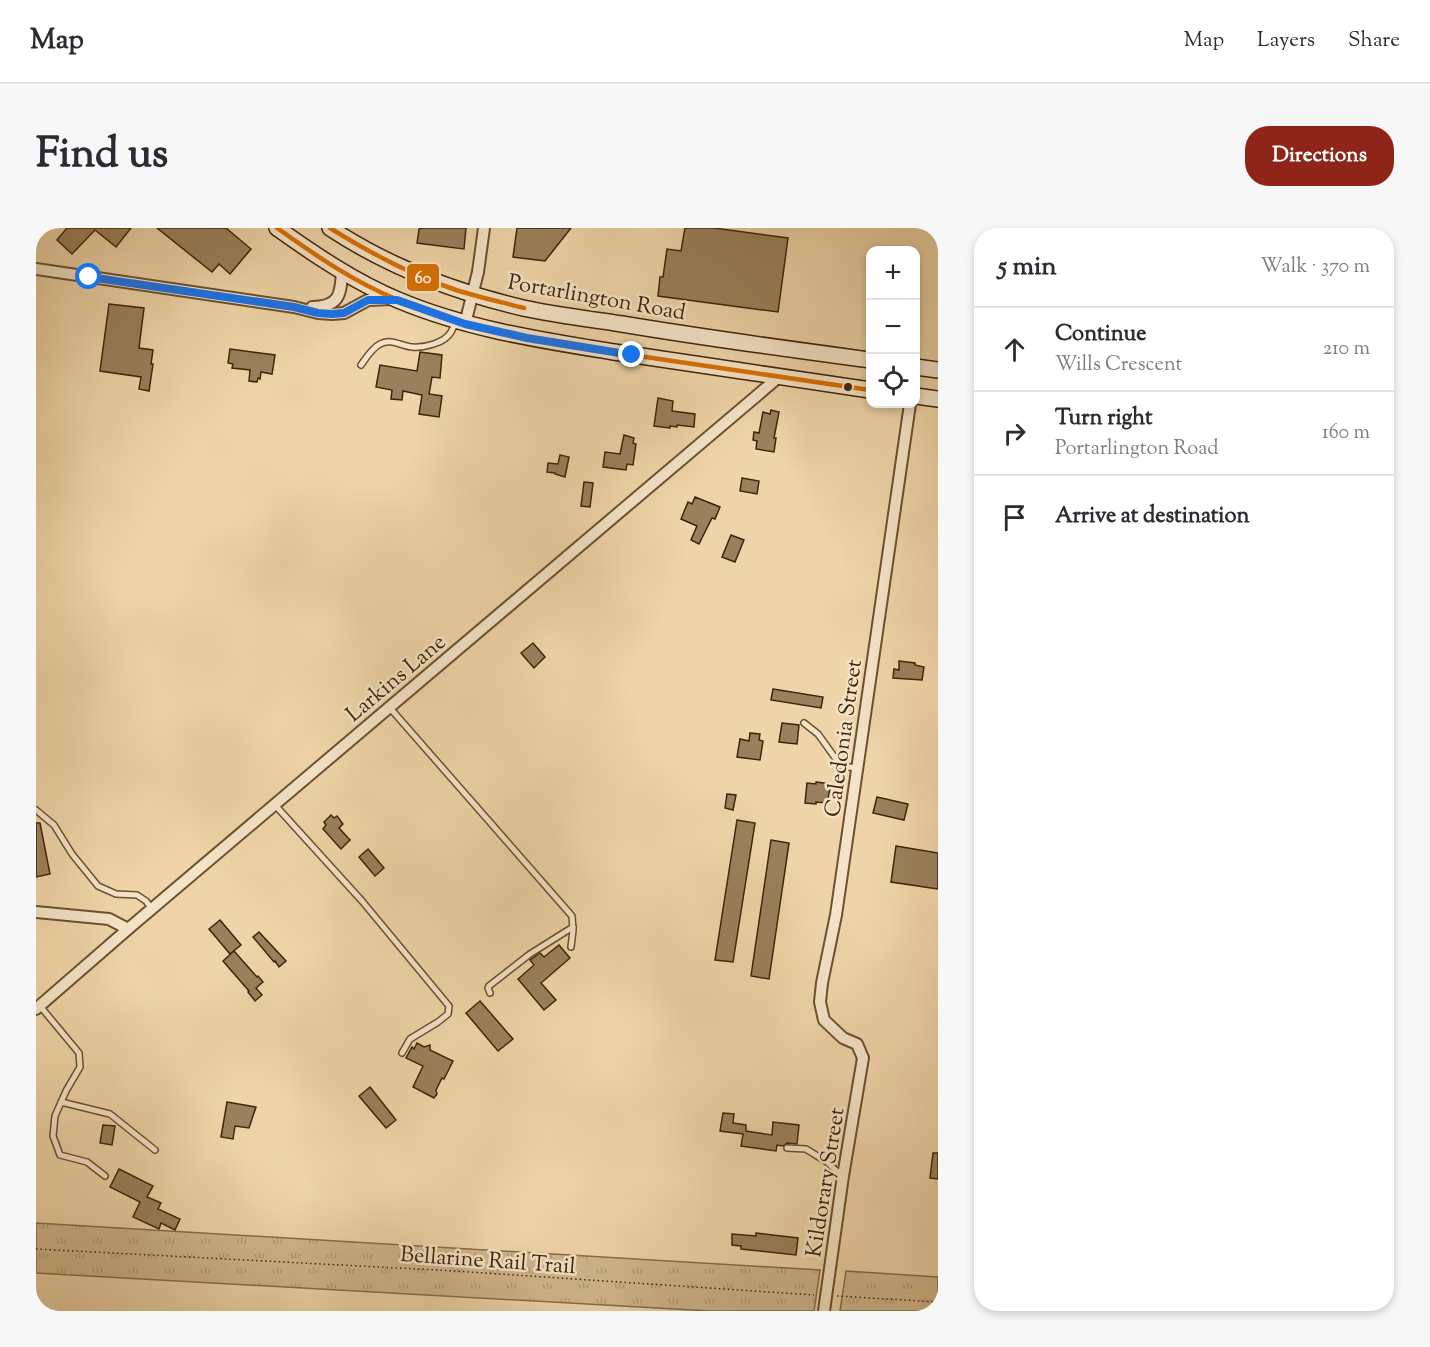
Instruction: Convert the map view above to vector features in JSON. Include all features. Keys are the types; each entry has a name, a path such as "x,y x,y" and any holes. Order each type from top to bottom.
{"main road":[{"path":"277,228 313,253 397,300 460,322 527,338 866,389"},
{"name":"Portarlington Road","path":"330,228 351,242 426,278 472,295 525,308 660,331 866,359"},
{"path":"920,368 938,370"},
{"path":"920,397 938,399"}],"street":[{"path":"460,322 472,295 478,272 484,228"},
{"path":"36,269 294,307 318,313 344,313 368,300 397,300"},
{"path":"294,307 322,307 333,303 339,297 342,270"},
{"name":"Larkins Lane","path":"38,1007 780,376"},
{"name":"Caledonia Street","path":"863,1058 856,1044 843,1038 824,1020 820,1002 836,915 909,408"},
{"path":"36,912 109,919 128,929"},
{"name":"Kildorary Street","path":"824,1311 863,1058"}],"lane":[{"path":"361,365 372,350 381,343 393,342 412,347 428,345 443,340 460,322"},
{"path":"390,707 572,916 571,947"},
{"path":"804,723 818,734 841,766 857,769"},
{"path":"275,805 362,901 448,1006 448,1014 410,1039 402,1053"},
{"path":"36,810 54,825 72,854 98,886 116,894 137,895 152,909"},
{"path":"490,993 489,986 530,954 573,927"},
{"path":"38,1007 79,1053 80,1067 61,1101 55,1116 52,1136 60,1155 87,1162 105,1176"},
{"path":"61,1101 110,1114 155,1150"},
{"path":"787,1148 806,1149 827,1162 843,1176"}],"path":[{"name":"Bellarine Rail Trail","path":"36,1249 455,1271 938,1302"}],"green space":[{"path":"36,1223 820,1270 814,1311 710,1311 36,1273"},
{"path":"846,1271 938,1277 938,1311 840,1311"}],"building":[{"path":"67,228 131,228 116,247 95,230 72,254 57,240"},
{"path":"157,228 226,228 251,249 230,274 219,264 212,272"},
{"path":"466,228 464,249 417,243 419,229"},
{"path":"517,228 571,228 545,261 513,257"},
{"path":"685,228 714,228 788,238 778,312 658,296 667,249 681,251"},
{"path":"109,304 144,308 139,348 153,350 149,391 139,389 141,377 100,371"},
{"path":"230,349 275,355 272,374 261,372 257,382 249,381 250,370 232,368 233,364 228,363"},
{"path":"420,352 442,355 440,378 432,377 429,394 442,396 439,417 419,414 422,395 403,391 402,400 391,399 392,390 376,387 380,365 417,371"},
{"path":"658,398 673,401 672,411 695,414 694,427 654,426"},
{"path":"771,410 779,412 774,452 756,449 757,441 753,440 754,432 759,433 763,412 770,414"},
{"path":"624,435 634,438 633,443 636,444 633,465 627,464 626,470 603,467 605,452 620,454"},
{"path":"560,455 569,457 565,477 547,472 548,463 558,464"},
{"path":"742,478 759,481 757,494 740,491"},
{"path":"584,482 593,483 590,507 581,506"},
{"path":"695,497 720,507 699,544 691,540 697,526 681,519 688,502 692,504"},
{"path":"731,535 744,540 735,562 722,557"},
{"path":"533,643 545,657 534,668 521,653"},
{"path":"899,661 924,667 922,680 893,678 894,669 899,670"},
{"path":"773,689 823,697 821,708 771,700"},
{"path":"782,723 799,725 797,744 779,742"},
{"path":"750,733 760,734 759,740 763,741 760,760 737,757 740,739 749,741"},
{"path":"816,782 831,784 827,803 805,803 807,783 816,784"},
{"path":"727,794 736,795 733,810 725,808"},
{"path":"877,797 908,804 904,820 873,813"},
{"path":"331,815 334,818 337,816 343,824 339,828 350,840 341,849 323,829 326,825 324,822"},
{"path":"737,820 755,823 733,962 715,960"},
{"path":"36,823 40,823 50,874 36,877"},
{"path":"771,840 789,843 769,979 751,976"},
{"path":"896,846 938,853 938,889 891,882"},
{"path":"368,849 384,868 375,876 359,857"},
{"path":"220,920 241,945 230,954 209,929"},
{"path":"259,932 286,961 279,967 253,937"},
{"path":"559,945 570,958 541,983 556,1000 544,1010 518,979 534,965 530,960 540,953 544,957"},
{"path":"234,951 263,982 256,988 262,995 255,1001 223,961"},
{"path":"480,1001 513,1039 498,1051 466,1013"},
{"path":"417,1043 424,1047 430,1045 430,1050 453,1061 444,1079 442,1078 434,1098 413,1087 423,1066 406,1058"},
{"path":"370,1087 396,1120 386,1128 359,1096"},
{"path":"227,1102 256,1107 249,1128 235,1126 233,1139 221,1137"},
{"path":"723,1113 734,1114 733,1123 746,1125 746,1131 772,1135 773,1122 799,1125 797,1144 777,1145 776,1151 741,1146 743,1134 720,1131"},
{"path":"103,1125 115,1126 112,1145 100,1143"},
{"path":"933,1153 938,1153 938,1179 930,1178"},
{"path":"119,1169 153,1186 147,1197 161,1203 158,1209 180,1219 175,1230 161,1223 159,1229 133,1217 140,1202 110,1187"},
{"path":"756,1233 798,1238 796,1255 741,1249 741,1246 732,1245 732,1234 756,1236"}],"transit line":[{"name":"60","path":"277,228 320,258 366,285 426,311 484,328 573,346 866,389"},
{"name":"60","path":"330,228 376,255 423,278 464,293 524,308"}],"route":[{"path":"89,277 294,307 318,313 344,313 368,300 397,300 465,324 527,338 632,355"}]}
